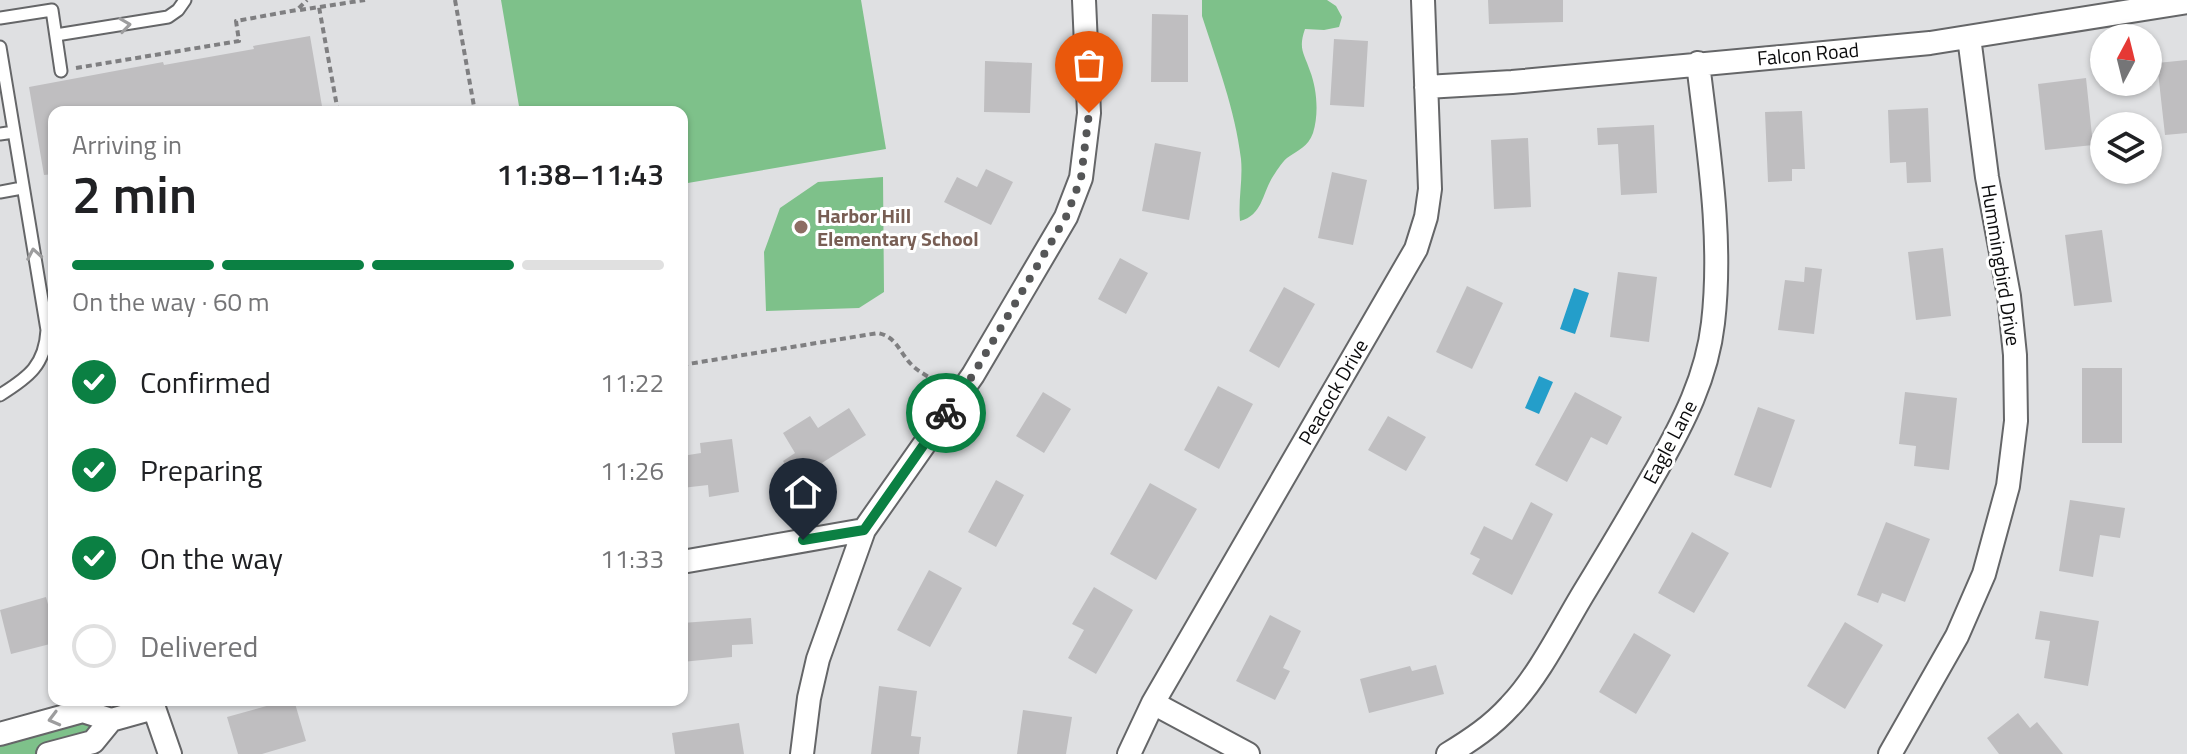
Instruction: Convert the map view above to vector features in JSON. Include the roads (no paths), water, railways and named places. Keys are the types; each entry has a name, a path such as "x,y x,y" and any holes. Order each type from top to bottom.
{"street":[{"path":"802,754 818,659 864,530 973,375 1066,217 1081,178 1089,113 1084,0"},
{"name":"Peacock Drive","path":"1129,754 1153,703 1416,249 1426,217 1430,189 1423,0"},
{"name":"Falcon Road","path":"1426,87 1512,82 1930,43 2187,2"},
{"name":"Hummingbird Drive","path":"1892,753 1957,636 1984,574 2008,486 2016,421 2015,355 2009,296 1987,177 1969,37"},
{"name":"Eagle Lane","path":"1448,754 1480,734 1512,705 1540,666 1651,479 1682,424 1703,377 1713,324 1717,259 1712,181 1698,63"},
{"path":"688,561 864,530"},
{"path":"1153,703 1248,754"},
{"path":"48,754 93,742 111,720 150,706"},
{"path":"157,706 170,754"},
{"path":"0,734 83,711 111,720"}],"lane":[{"path":"56,35 168,17 185,0"},
{"path":"0,18 52,10 61,71"},
{"path":"0,47 47,330 42,358 20,383 0,395"},
{"path":"0,134 14,132"},
{"path":"0,192 22,188"}],"water":[{"path":"1574,288 1589,293 1575,334 1560,329"},
{"path":"1539,376 1553,382 1539,414 1525,408"}],"place":[{"name":"Harbor Hill Elementary School","path":"801,227"}]}
